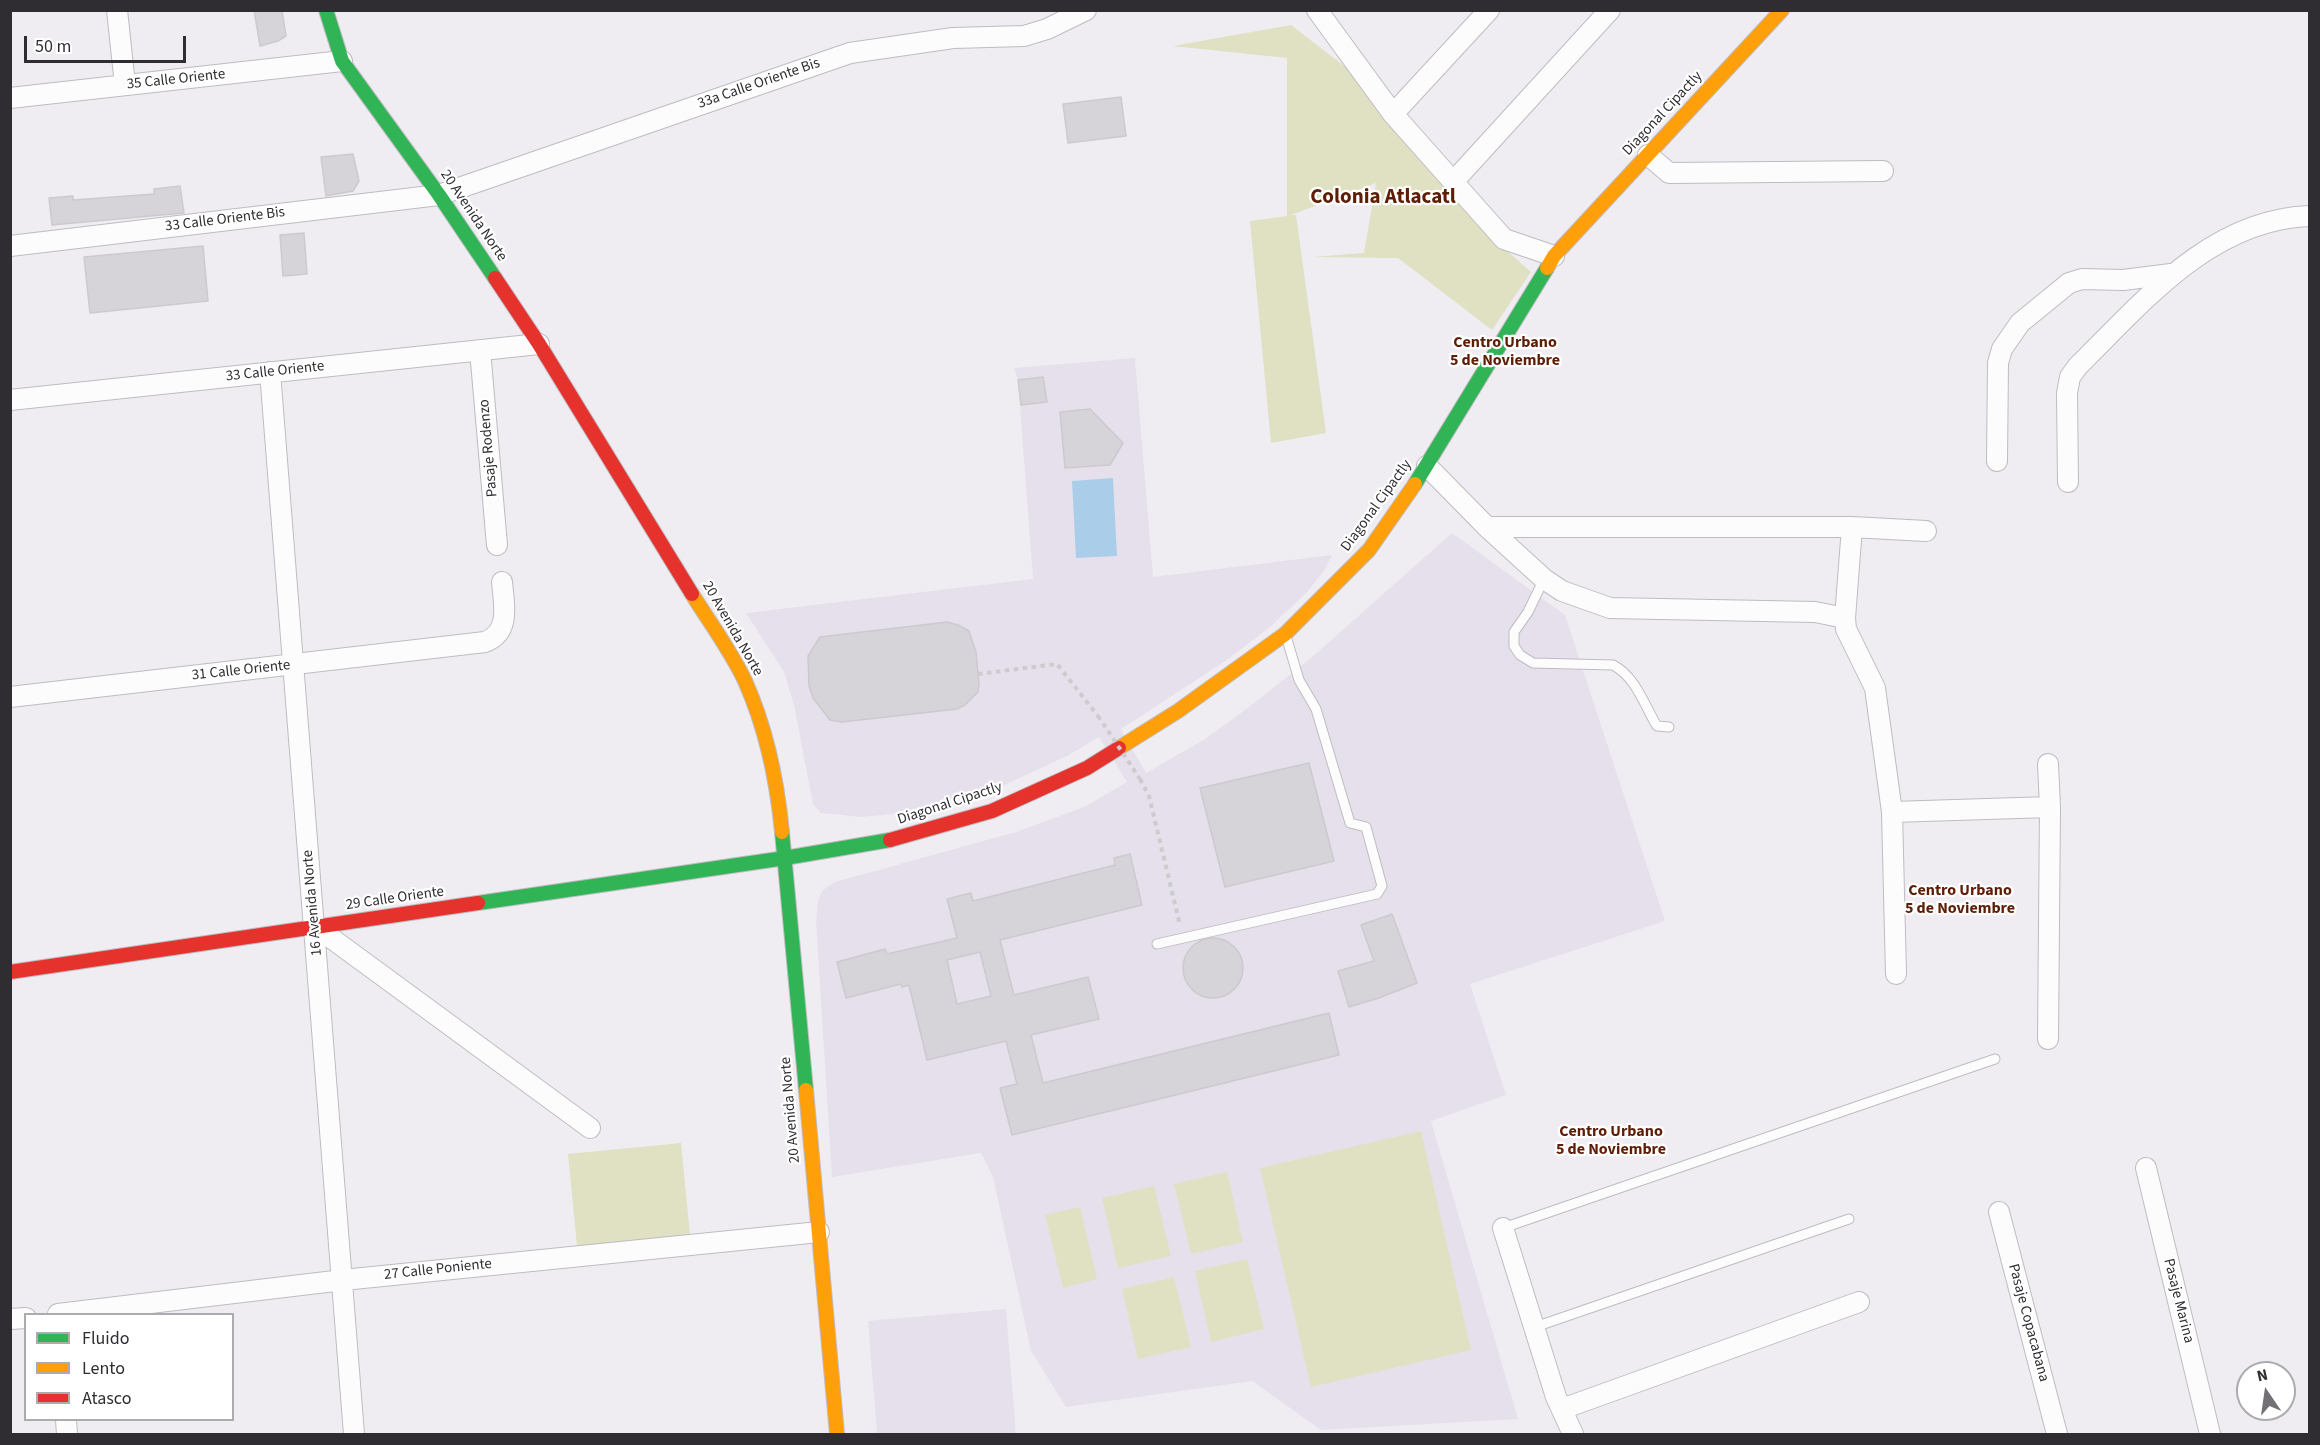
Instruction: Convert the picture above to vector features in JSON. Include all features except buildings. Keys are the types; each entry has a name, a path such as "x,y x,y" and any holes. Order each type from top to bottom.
{"street":[{"path":"117,10 124,86"},
{"name":"20 Avenida Norte","path":"326,10 342,61 439,195 539,344 744,679 765,732 778,792 785,858 837,1434"},
{"name":"33a Calle Oriente Bis","path":"439,195 850,53 953,38 1024,36 1047,29 1086,10"},
{"path":"1317,10 1393,114 1504,239 1554,256"},
{"path":"1393,114 1489,10"},
{"path":"1453,182 1610,10"},
{"name":"Diagonal Cipactly","path":"785,858 894,840 1003,806 1087,768 1178,711 1285,634 1369,550 1427,466 1554,256 1648,155 1775,12"},
{"name":"35 Calle Oriente","path":"10,98 342,61"},
{"path":"1648,155 1669,173 1883,171"},
{"name":"33 Calle Oriente Bis","path":"10,246 439,195"},
{"path":"2068,482 2067,393 2070,377 2078,366 2171,274 2230,236 2252,225 2289,217 2310,216"},
{"path":"1997,461 1998,363 2002,349 2020,323 2069,283 2082,279 2123,280 2171,274"},
{"name":"33 Calle Oriente","path":"10,400 539,344"},
{"name":"Pasaje Rodenzo","path":"480,350 497,545"},
{"name":"16 Avenida Norte","path":"270,372 316,927 354,1434"},
{"path":"1427,466 1487,527 1544,579 1562,591 1610,608 1815,612 1845,618"},
{"path":"1487,527 1852,527 1926,531"},
{"path":"1852,527 1846,629 1875,688 1892,812 1896,974"},
{"name":"31 Calle Oriente","path":"10,697 471,645 494,639 504,626 502,582"},
{"path":"2048,764 2050,807 2048,1039"},
{"path":"1892,812 2050,807"},
{"name":"29 Calle Oriente","path":"10,972 785,858"},
{"path":"316,927 590,1128"},
{"name":"Pasaje Marina","path":"2146,1168 2210,1434"},
{"name":"Pasaje Copacabana","path":"1999,1212 2057,1434"},
{"path":"1503,1228 1556,1397 1573,1434"},
{"name":"27 Calle Poniente","path":"66,1313 343,1280 819,1232"},
{"path":"1562,1409 1859,1302"}],"lane":[{"path":"1544,579 1528,612 1514,632 1514,646 1520,655 1533,663 1613,665 1621,669 1633,682 1658,726 1669,727"},
{"path":"1157,944 1377,894 1382,886 1366,827 1350,823 1316,710 1299,680 1285,634"},
{"path":"1503,1228 1995,1059"},
{"path":"1535,1327 1849,1219"}],"path":[{"path":"978,674 1057,664 1068,675 1098,716 1149,796 1183,938"}],"shaded area":[{"path":"1135,358 1153,577 1332,555 1324,571 1307,592 1270,627 1224,662 1121,729 1146,773 1205,739 1249,707 1311,658 1452,533 1565,615 1665,921 1470,984 1506,1095 1431,1121 1518,1419 1321,1430 1252,1381 1066,1407 1031,1351 993,1177 981,1153 832,1177 816,922 818,900 823,890 835,882 1016,832 1084,807 1127,782 1099,737 1069,755 1000,787 893,814 861,817 821,813 813,804 794,705 784,672 746,613 1033,579 1018,380 1014,368"},
{"path":"1006,1309 1016,1434 877,1434 868,1321"}],"green space":[{"path":"1291,25 1365,82 1424,165 1499,244 1531,272 1492,330 1398,258 1313,257 1364,253 1376,183 1291,215 1296,215 1326,433 1271,443 1250,221 1287,216 1287,58 1173,46"},
{"path":"1421,1131 1471,1350 1311,1387 1260,1168"},
{"path":"681,1143 691,1245 578,1256 568,1154"},
{"path":"1227,1172 1243,1242 1191,1254 1174,1184"},
{"path":"1154,1186 1171,1256 1118,1268 1102,1198"},
{"path":"1080,1207 1097,1279 1063,1288 1045,1215"},
{"path":"1247,1259 1264,1329 1211,1342 1195,1271"},
{"path":"1174,1277 1191,1347 1138,1359 1122,1289"}],"water":[{"path":"1113,478 1117,556 1076,558 1072,481"}],"traffic: fast":[{"path":"326,10 342,61 439,195 495,278"},
{"path":"1415,484 1547,268"},
{"path":"782,832 806,1090"},
{"path":"478,903 785,858 890,840"}],"traffic: slow":[{"path":"1547,268 1554,256 1782,10"},
{"path":"1119,748 1178,711 1285,634 1369,550 1415,484"},
{"path":"692,594 733,659 753,699 770,755 782,832"},
{"path":"806,1090 837,1434"}],"traffic: jam":[{"path":"495,278 539,344 692,594"},
{"path":"890,840 992,811 1087,768 1119,748"},
{"path":"10,972 478,903"}],"district":[{"name":"Colonia Atlacatl","path":"1383,198"},
{"name":"Centro Urbano 5 de Noviembre","path":"1505,352"},
{"name":"Centro Urbano 5 de Noviembre","path":"1960,900"},
{"name":"Centro Urbano 5 de Noviembre","path":"1611,1141"}]}
